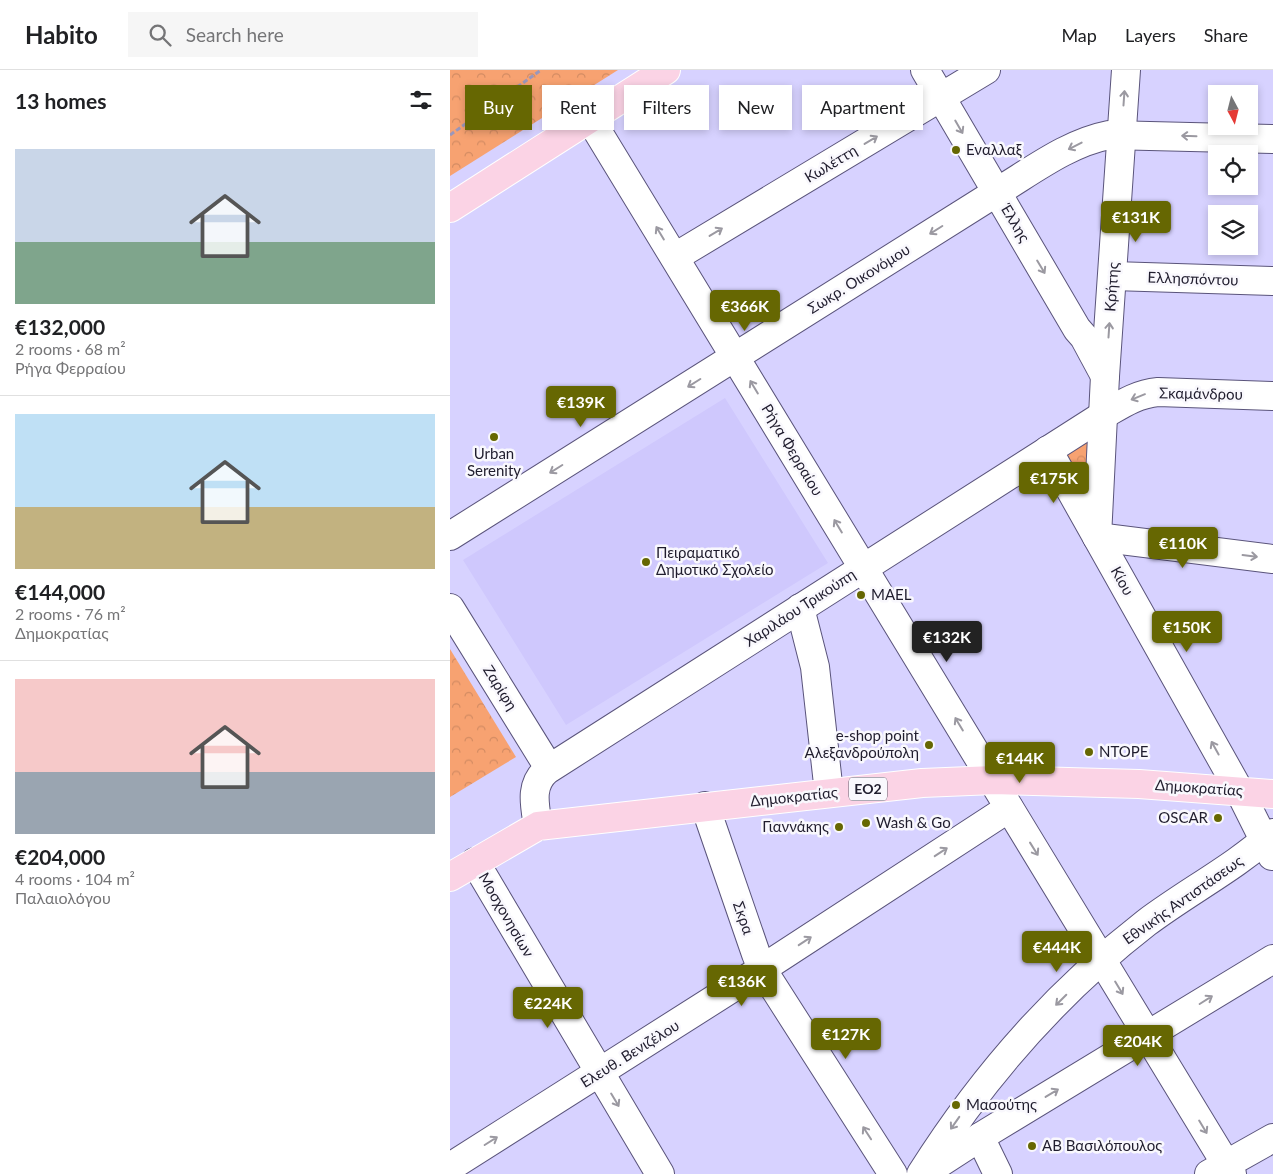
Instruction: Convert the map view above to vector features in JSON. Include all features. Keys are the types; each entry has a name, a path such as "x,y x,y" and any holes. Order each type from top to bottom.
{"main road":[{"path":"614,104 666,70"},
{"path":"450,208 573,130"},
{"name":"Δημοκρατίας","path":"450,876 538,826 922,783 994,780 1140,784 1273,794"}],"street":[{"name":"Έλλης","path":"925,70 1077,329 1084,337 1105,376"},
{"name":"Κωλέττη","path":"675,257 986,70"},
{"name":"Κρήτης","path":"1097,537 1105,376 1126,70"},
{"name":"Ρήγα Φερραίου","path":"597,130 1102,959 1148,1036 1223,1171"},
{"name":"Σωκρ. Οικονόμου","path":"450,536 997,192 1084,142 1109,135 1122,134 1273,138"},
{"name":"Ελλησπόντου","path":"1113,276 1273,281"},
{"name":"Σκαμάνδρου","path":"1104,414 1127,401 1146,394 1273,396"},
{"name":"Χαριλάου Τρικούπη","path":"538,826 534,805 535,790 539,779 549,768 1104,414"},
{"name":"Κίου","path":"1048,450 1270,844"},
{"path":"1097,537 1273,559"},
{"name":"Ζαρίφη","path":"450,608 549,768"},
{"path":"800,608 815,667 829,793"},
{"name":"Σκρα","path":"705,806 762,969 893,1174"},
{"name":"Ελευθ. Βενιζέλου","path":"450,1167 762,969 1009,808"},
{"name":"Εθνικής Αντιστάσεως","path":"922,1174 957,1119 977,1094 1037,1024 1102,959 1148,922 1233,865 1270,844"},
{"name":"Μοσχονησίων","path":"475,862 660,1174"},
{"path":"922,1174 1273,959"},
{"path":"980,1137 998,1174"},
{"path":"1223,1171 1273,1138"}],"path":[{"path":"450,135 541,70"}],"shaded area":[{"name":"Πειραματικό Δημοτικό Σχολείο","path":"725,398 828,563 566,725 463,560"}],"green space":[{"path":"450,70 618,70 594,85 542,85 542,118 532,124 532,85 465,85 465,130 523,130 450,176"},
{"path":"1097,428 1092,512 1055,452"},
{"path":"450,649 516,757 450,797"}],"place":[{"name":"Εναλλαξ","path":"956,150"},
{"name":"Urban Serenity","path":"494,437"},
{"name":"Πειραματικό Δημοτικό Σχολείο","path":"646,562"},
{"name":"MAEL","path":"861,595"},
{"name":"e-shop point Αλεξανδρούπολη","path":"929,745"},
{"name":"ΝΤΟΡΕ","path":"1089,752"},
{"name":"OSCAR","path":"1218,818"},
{"name":"Wash & Go","path":"866,823"},
{"name":"Γιαννάκης","path":"839,827"},
{"name":"Μασούτης","path":"956,1105"},
{"name":"ΑΒ Βασιλόπουλος","path":"1032,1146"}]}
